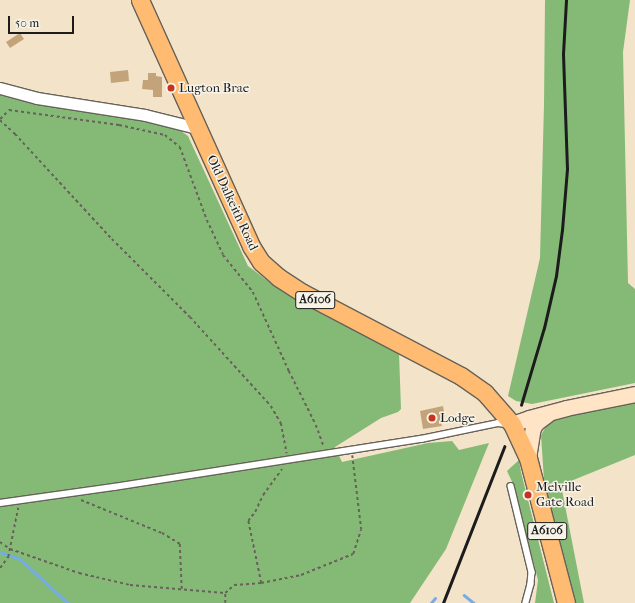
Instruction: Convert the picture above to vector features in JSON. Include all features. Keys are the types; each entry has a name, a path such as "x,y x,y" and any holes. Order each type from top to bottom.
{"main road":[{"name":"Old Dalkeith Road","path":"140,0 251,246 266,267 303,293 461,376 485,393 512,424"},
{"name":"A6106","path":"512,424 528,458 566,603"}],"street":[{"path":"0,88 38,98 145,115 198,128"},
{"path":"512,424 552,411 635,394"},
{"path":"528,458 533,428 542,417 552,411"}],"lane":[{"path":"0,503 421,439 498,423 512,424"},
{"path":"511,486 532,572 531,584 526,603"}],"path":[{"path":"261,583 248,521 255,512 263,495 287,460 285,438 281,423 270,406 190,318 112,239 0,119 9,110 120,125 165,135 180,147 207,220 223,255 253,292 289,371 316,425 327,454"},
{"path":"0,542 10,549 79,573 130,585 225,593 234,585 261,583 301,575 353,554 361,530 352,450"},
{"path":"66,494 162,533 180,544 182,590"},
{"path":"0,568 8,557 20,500"},
{"path":"225,593 225,603"}],"green space":[{"path":"545,0 630,0 623,52 628,283 635,289 635,383 532,404 516,401 508,396 540,258"},
{"path":"0,94 21,100 142,120 181,131 188,136 248,266 297,301 399,353 401,409 398,412 381,418 335,447 342,462 428,443 452,441 459,450 489,443 446,549 410,603 0,603"},
{"path":"635,401 635,455 561,485 584,603 575,603 545,495 541,435 551,418"},
{"path":"519,460 554,603 535,603 538,580 514,486 507,471"}],"building":[{"path":"20,33 24,39 10,48 6,42"},
{"path":"128,70 129,81 111,83 110,72"},
{"path":"148,73 156,73 156,76 162,77 162,97 153,97 153,90 142,89 143,80 148,80"},
{"name":"Lodge","path":"443,406 445,417 440,418 442,426 423,429 420,411"}],"waterway":[{"path":"0,552 20,559 68,603"},
{"path":"464,595 474,603"},
{"path":"431,603 435,598"}],"railway":[{"path":"521,405 544,328 556,276 562,230 567,169 563,54 566,0"},
{"path":"443,603 504,447"}],"place":[{"name":"Lugton Brae","path":"171,88"},
{"name":"Lodge","path":"432,418"},
{"name":"Melville Gate Road","path":"528,495"}]}
